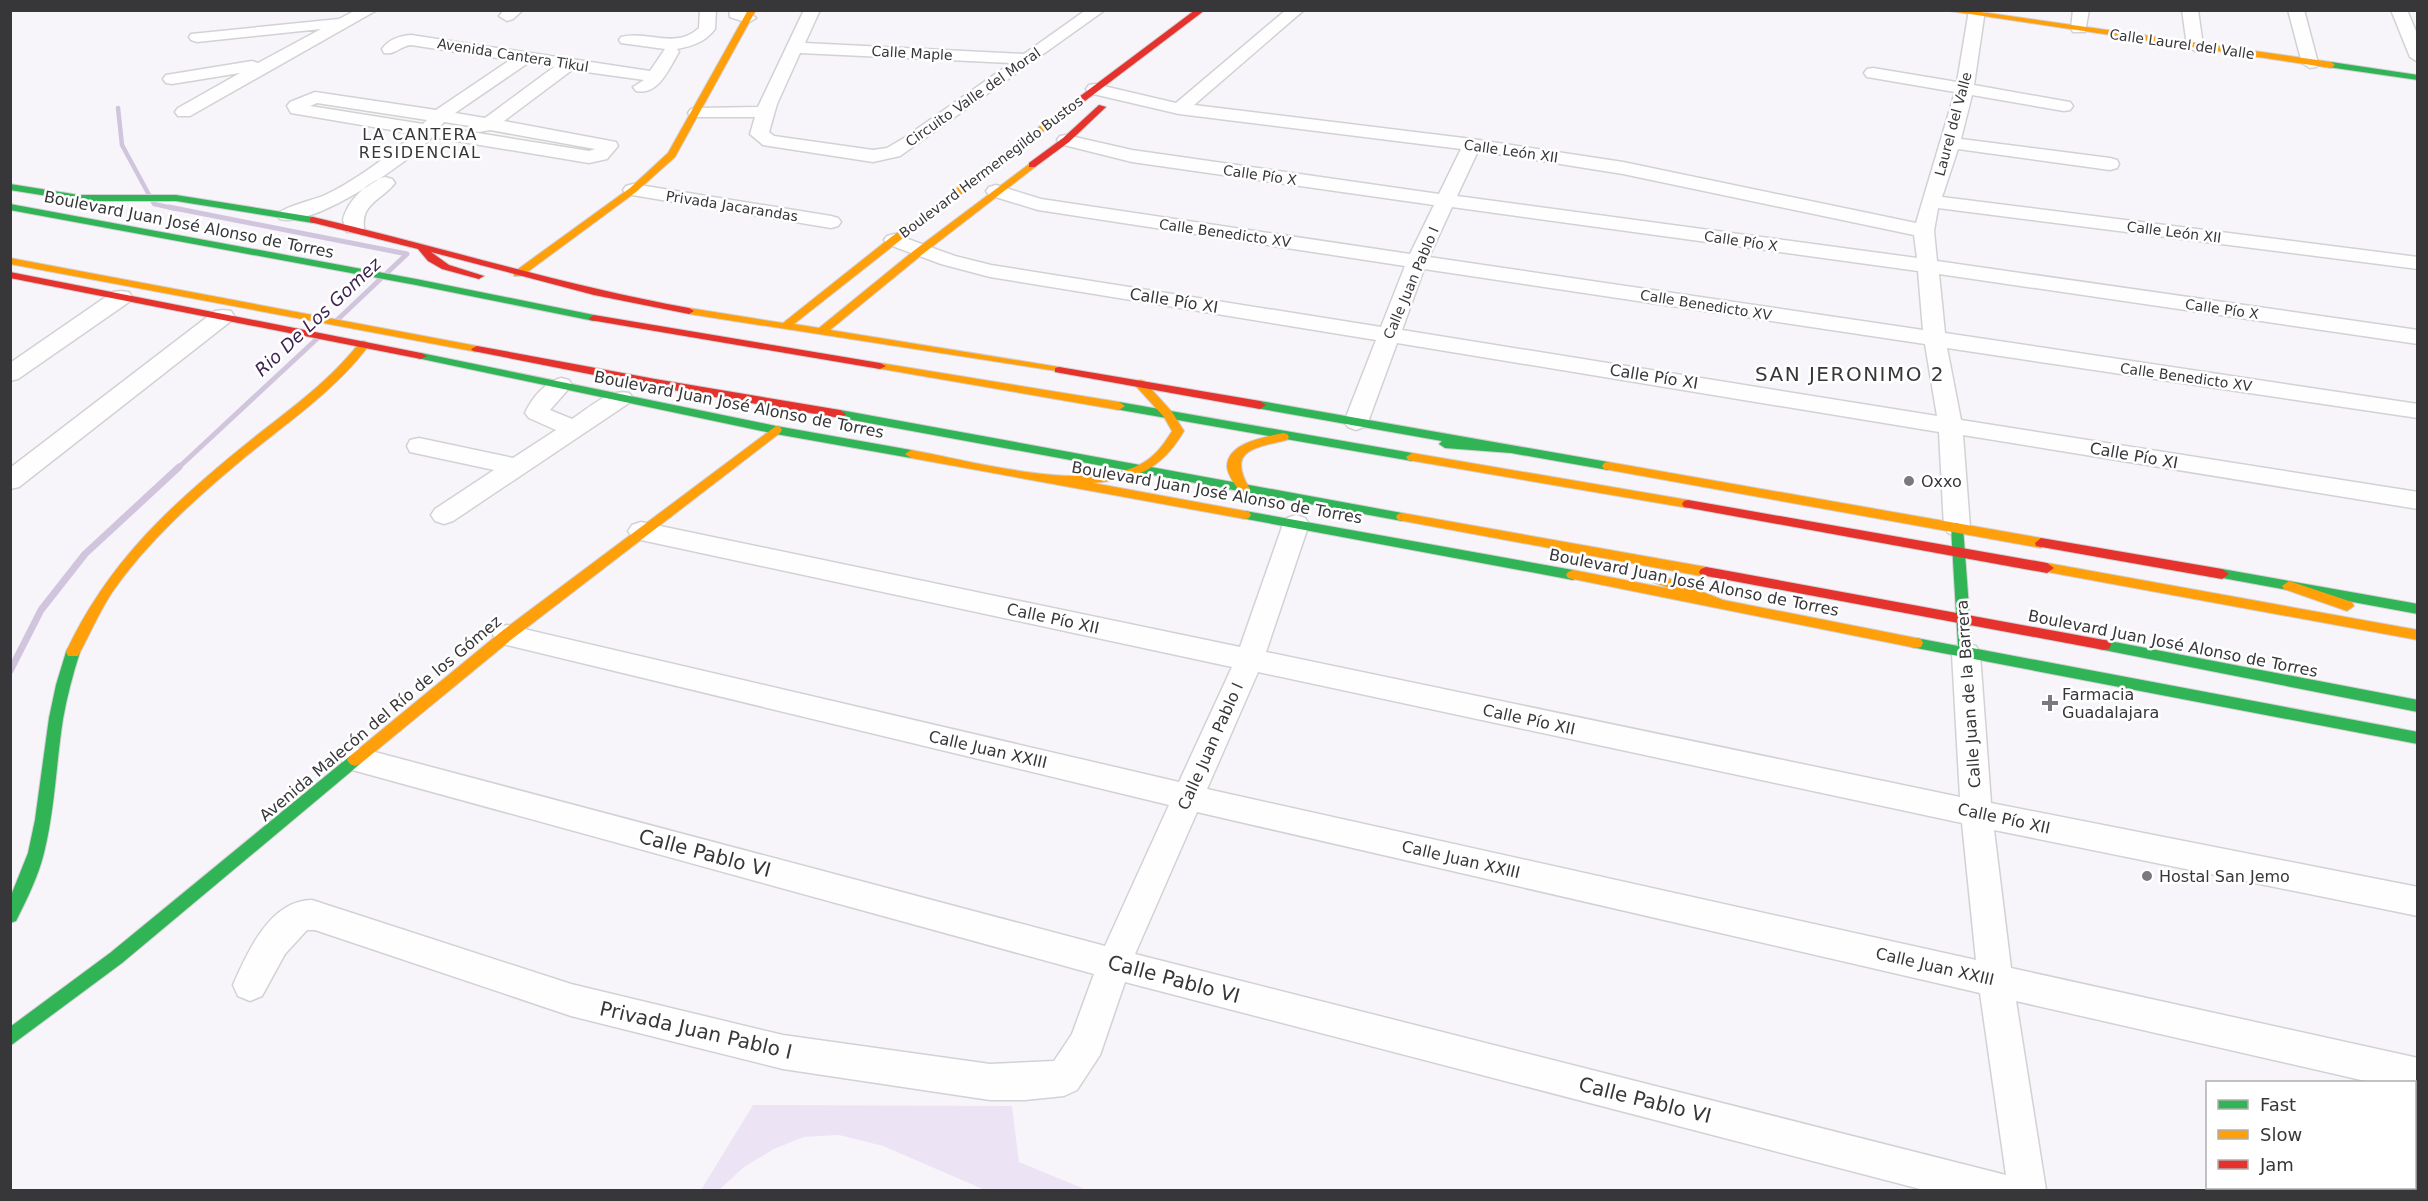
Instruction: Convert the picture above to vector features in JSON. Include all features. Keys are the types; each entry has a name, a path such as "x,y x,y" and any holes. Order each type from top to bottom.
{"street":[{"path":"184,112 369,10"},
{"path":"627,40 670,44 694,40 707,29 708,10"},
{"name":"Circuito Valle del Moral","path":"812,10 766,108 759,134 769,141 845,153 884,155 910,142 1097,11"},
{"path":"1085,10 1097,11"},
{"name":"Boulevard Hermenegildo Bustos","path":"784,327 894,240 1201,10"},
{"path":"1179,109 1296,10"},
{"name":"Calle Laurel del Valle","path":"1947,10 2418,78"},
{"path":"2079,29 2081,10"},
{"path":"2190,10 2195,46"},
{"path":"2296,10 2310,63"},
{"path":"2399,10 2418,57"},
{"path":"518,274 633,190 672,155 698,109 745,13"},
{"name":"Laurel del Valle","path":"1924,231 1965,89 1977,13"},
{"path":"197,37 348,22"},
{"name":"Avenida Cantera Tikul","path":"517,62 390,49 401,41 411,40 562,69 638,87 646,87 671,52"},
{"name":"Calle Maple","path":"795,48 1028,59"},
{"path":"287,215 315,207 344,194 398,156 420,139 433,123 517,62"},
{"path":"172,79 268,64"},
{"path":"354,228 354,214 365,199 456,135 489,124 562,69"},
{"path":"1873,73 2064,106"},
{"name":"Boulevard Hermenegildo Bustos","path":"821,332 920,250 1066,140 1135,80"},
{"name":"Calle León XII","path":"1095,89 1179,109 1472,145 1678,178 1924,231"},
{"path":"433,123 320,97 309,99 296,106 300,110 433,123 489,124 609,146 600,155 589,157 456,135 433,123"},
{"path":"698,109 766,108"},
{"name":"Calle Pío X","path":"1066,140 1132,156 1927,266 2418,337"},
{"path":"1951,143 2110,164"},
{"name":"Calle Juan Pablo I","path":"1356,422 1417,261 1472,145"},
{"name":"Boulevard Juan José Alonso de Torres","path":"10,187 80,198 176,198 287,215 354,228 518,274 651,305 1023,363 2418,609"},
{"name":"Privada Jacarandas","path":"633,190 831,222"},
{"name":"Calle Benedicto XV","path":"996,191 1052,207 2418,411"},
{"path":"10,193 48,194"},
{"name":"Calle León XII","path":"1931,201 2418,263"},
{"name":"Boulevard Juan José Alonso de Torres","path":"10,207 416,282 622,324 1061,395 1699,506 2418,635"},
{"name":"Calle Juan de la Barrera","path":"1924,231 1935,340 1950,425 1976,813 1995,979 2027,1191"},
{"name":"Calle Pío XI","path":"894,240 990,271 2418,501"},
{"path":"420,245 426,255 445,267 569,298 622,324"},
{"name":"Boulevard Juan José Alonso de Torres","path":"13,274 776,430 1464,554 1966,654 2418,738"},
{"name":"Boulevard Juan José Alonso de Torres","path":"13,274 308,317 655,383 881,421 1964,620 2418,706"},
{"path":"10,374 121,297"},
{"path":"10,481 223,316"},
{"path":"10,916 29,876 39,843 49,760 69,658 86,621 111,583 145,543 223,470 337,375 362,344"},
{"path":"1059,480 1102,478 1141,470 1157,464 1170,450 1178,431 1168,415 1140,384"},
{"path":"561,385 541,404 537,413 574,429"},
{"path":"444,515 621,398"},
{"name":"Avenida Malecón del Río de los Gómez","path":"10,1038 116,958 507,634 776,430"},
{"path":"1244,489 1232,476 1230,470 1234,459 1251,447 1287,436 1360,437 1511,449"},
{"path":"419,446 517,467"},
{"name":"Calle Juan Pablo I","path":"1114,963 1248,660 1296,524"},
{"name":"Calle Pío XII","path":"641,531 1976,813 2418,902"},
{"path":"1464,554 1548,545"},
{"path":"1593,553 1720,604"},
{"path":"2289,586 2418,629"},
{"name":"Calle Juan XXIII","path":"507,634 1187,796 2418,1076"},
{"name":"Calle Pablo VI","path":"356,759 1114,963 1995,1191"},
{"name":"Privada Juan Pablo I","path":"250,985 284,927 299,917 313,915 571,1000 783,1052 990,1082 1025,1082 1064,1078 1087,1043 1114,963"}],"shaded area":[{"path":"753,1105 1012,1106 1019,1162 1087,1190 985,1190 883,1146 839,1135 804,1137 774,1149 744,1167 719,1190 701,1190"}],"waterway":[{"name":"Rio De Los Gomez","path":"118,108 122,145 154,204 177,209"},
{"name":"Rio De Los Gomez","path":"169,207 407,254 335,322"},
{"name":"Rio De Los Gomez","path":"177,469 320,336"},
{"name":"Rio De Los Gomez","path":"10,671 41,610 85,554 179,467"}],"traffic: fast":[{"path":"2331,65 2418,78"},
{"path":"10,187 79,198 176,198 313,220"},
{"path":"10,207 416,282 594,318"},
{"path":"421,356 776,430 911,454"},
{"path":"1260,405 1608,466"},
{"path":"1119,406 1412,457"},
{"path":"840,414 1402,517"},
{"path":"1445,444 1511,449"},
{"path":"1245,515 1573,575"},
{"path":"1957,527 1965,651"},
{"path":"2222,574 2418,609"},
{"path":"1916,643 2418,738"},
{"path":"2104,645 2418,706"},
{"path":"10,916 25,885 36,853 43,820 56,718 73,652"},
{"path":"10,1038 116,958 355,760"}],"traffic: slow":[{"path":"518,274 633,190 672,155 752,10"},
{"path":"1947,10 2331,65"},
{"path":"784,327 894,240 1070,108"},
{"path":"821,332 920,251 1032,165"},
{"path":"10,261 477,349"},
{"path":"689,311 1059,370"},
{"path":"73,652 88,620 108,589 130,559 156,531 211,479 331,381 364,344"},
{"path":"880,366 1119,406"},
{"path":"1059,480 1095,479 1128,474 1156,460 1168,447 1178,431 1168,415 1140,384"},
{"path":"355,760 507,635 776,430"},
{"path":"1244,489 1236,476 1235,458 1249,447 1283,437"},
{"path":"911,454 1245,515"},
{"path":"1412,457 1688,504"},
{"path":"1608,466 2041,543"},
{"path":"1402,517 1706,572"},
{"path":"2047,568 2418,635"},
{"path":"1573,575 1916,643"},
{"path":"1658,579 1720,604"},
{"path":"2289,586 2347,606"}],"traffic: jam":[{"path":"1070,108 1201,10"},
{"path":"1032,165 1066,140 1102,107"},
{"path":"313,220 547,281 689,311"},
{"path":"420,245 438,263 454,270 479,276"},
{"path":"10,275 421,356"},
{"path":"594,318 880,366"},
{"path":"477,349 655,383 840,414"},
{"path":"1059,370 1260,405"},
{"path":"1688,504 2047,568"},
{"path":"2041,543 2222,574"},
{"path":"1706,572 2104,645"}],"place":[{"name":"Oxxo","path":"1909,481"},
{"name":"Farmacia Guadalajara","path":"2050,703"},
{"name":"Hostal San Jemo","path":"2147,876"}],"district":[{"name":"LA CANTERA RESIDENCIAL","path":"420,143"},
{"name":"SAN JERONIMO 2","path":"1850,374"}]}
